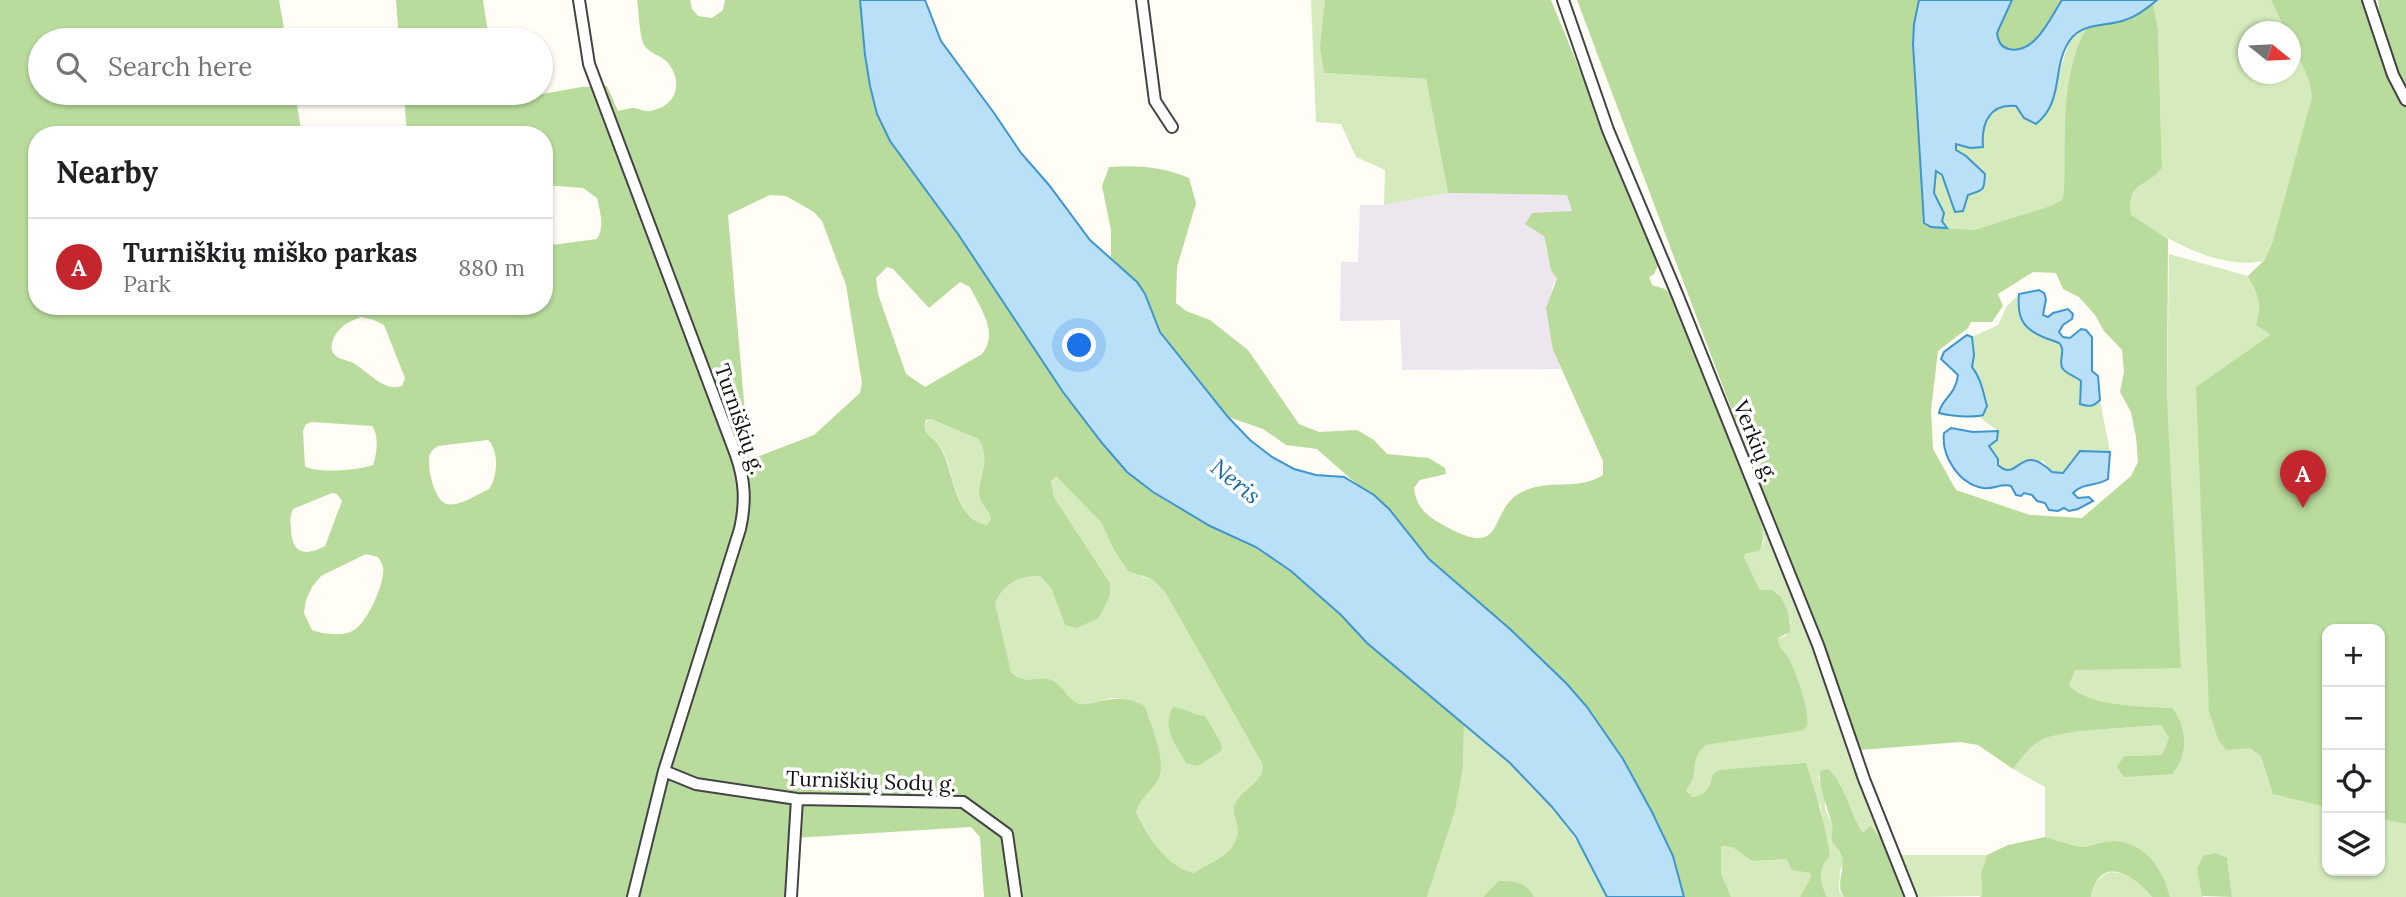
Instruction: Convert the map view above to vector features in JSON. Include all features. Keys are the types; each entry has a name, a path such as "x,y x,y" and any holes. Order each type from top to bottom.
{"street":[{"name":"Turniškių g.","path":"579,0 589,64 736,455 745,489 740,529 664,771 633,897"},
{"path":"1142,0 1155,101 1172,127"},
{"name":"Verkių g.","path":"1563,0 1608,130 1813,633 1864,779 1911,897"},
{"path":"2368,0 2385,56 2406,100"},
{"name":"Turniškių Sodų g.","path":"664,771 696,784 797,799 963,802 1007,834 1016,897"},
{"path":"792,897 797,799"}],"shaded area":[{"path":"1448,193 1567,195 1573,211 1558,213 1544,236 1546,250 1557,279 1552,287 1553,350 1561,369 1402,370 1400,320 1340,321 1341,262 1358,262 1360,205 1384,205"}],"green space":[{"path":"0,0 279,0 284,28 28,28 28,105 297,105 300,126 28,126 28,315 553,315 553,245 597,239 601,224 597,198 583,188 553,186 553,126 406,126 405,105 553,105 553,92 607,86 618,111 634,108 644,111 659,109 666,105 675,93 676,78 668,63 648,50 643,43 637,0 690,0 692,9 698,16 712,18 723,10 725,0 860,0 870,86 877,114 890,141 958,234 1063,392 1127,472 1166,501 1221,532 1256,547 1291,571 1341,615 1367,643 1464,724 1463,768 1455,811 1427,897 984,897 980,837 971,827 795,838 790,897 0,897","holes":["770,195 786,196 814,212 822,221 846,285 862,383 860,393 814,435 749,460 728,215","887,267 893,269 929,308 960,282 970,287 989,329 987,346 982,354 925,387 906,374 878,294 876,278","361,317 384,325 405,378 402,386 383,384 355,364 333,353 332,344 336,334 343,326","931,419 979,439 984,455 979,494 991,519 987,525 967,514 961,504 945,457 926,432 926,420","312,422 372,426 377,445 373,465 339,470 319,470 305,466 303,431 306,424","488,440 492,444 496,464 489,489 457,504 442,501 432,482 429,466 430,454 438,446","1056,476 1101,522 1128,571 1152,579 1165,592 1263,765 1260,777 1238,799 1234,807 1237,825 1235,842 1224,855 1193,873 1165,856 1146,831 1136,812 1161,773 1158,744 1145,706 1121,699 1077,703 1052,680 1027,680 1011,672 995,602 1008,585 1025,577 1040,576 1051,588 1065,625 1076,628 1099,618 1110,595 1110,583 1054,497 1051,481","332,493 337,494 342,501 325,546 310,552 300,550 293,542 290,522 293,509","366,554 378,557 383,567 382,582 370,611 359,626 350,632 327,634 312,630 304,613 312,587 321,576"]},
{"path":"396,0 483,0 487,28 398,28"},
{"path":"1311,0 1325,0 1321,47 1324,73 1426,79 1448,193 1384,205 1385,170 1356,157 1341,124 1316,122"},
{"path":"1325,0 1551,0 1659,263 1654,274 1649,277 1652,285 1665,289 1673,296 1760,517 1763,535 1761,547 1759,551 1745,554 1744,557 1760,590 1777,593 1786,608 1790,632 1778,638 1778,641 1795,672 1806,711 1807,726 1802,731 1706,745 1698,754 1693,777 1686,790 1692,797 1701,795 1709,787 1713,774 1719,770 1806,763 1830,857 1821,871 1827,897 1800,897 1811,873 1792,870 1787,859 1752,861 1732,847 1721,846 1721,873 1731,897 1684,897 1663,833 1623,759 1587,707 1429,559 1382,502 1317,449 1286,445 1263,429 1228,417 1160,332 1145,294 1137,282 1111,259 1111,230 1102,186 1109,167 1150,168 1189,178 1196,203 1177,267 1176,303 1186,311 1210,320 1248,350 1299,424 1319,432 1357,430 1374,440 1387,454 1429,458 1445,468 1446,474 1420,480 1414,488 1415,495 1427,514 1465,535 1479,538 1489,535 1506,507 1515,497 1529,489 1576,484 1603,475 1603,461 1553,350 1546,308 1557,279 1551,270 1544,236 1525,224 1532,213 1572,211 1567,195 1448,193 1426,79 1324,73 1320,47"},
{"path":"1577,0 1919,0 1913,44 1931,227 1974,230 2062,200 2068,86 2078,45 2087,27 2108,23 2153,3 2158,30 2162,168 2135,190 2131,215 2168,239 2167,401 2181,668 2075,670 2069,685 2089,698 2132,706 2172,708 2183,732 2181,758 2172,774 2124,777 2117,767 2124,756 2162,755 2169,738 2161,725 2080,731 2049,737 2032,747 2013,769 1978,745 1960,742 1860,750","holes":["2033,272 2056,273 2063,289 2079,297 2122,350 2124,371 2120,392 2131,412 2136,437 2138,462 2131,476 2082,518 2030,515 1956,490 1933,449 1931,410 1938,351 1968,328 1971,322 1992,322 2003,306 1998,294"]},
{"path":"2012,0 2062,0 2041,34 2026,47 2018,50 2003,47 1997,32"},
{"path":"2157,0 2364,0 2391,81 2406,108 2406,897 2232,897 2227,859 2197,869 2203,897 2170,897 2157,869 2135,847 2116,841 2079,847 2045,837 2045,787 2013,769 2032,746 2049,737 2080,731 2161,725 2169,738 2162,755 2123,756 2172,774 2172,708 2132,706 2089,698 2069,685 2167,401 2169,254 2248,276 2263,261 2247,263 2214,258 2182,245 2137,221 2131,215 2135,190 2162,168 2158,30 2153,3"},
{"path":"2271,0 2364,0 2391,81 2406,108 2406,824 2385,819 2385,624 2322,624 2322,806 2273,794 2261,756 2250,748 2226,750 2218,739 2209,711 2196,387 2269,336 2269,333 2256,325 2258,300 2248,276 2265,260 2273,241 2312,97 2301,63 2301,21 2281,21"},
{"path":"2378,0 2406,0 2406,88 2387,46"},
{"path":"2087,27 2078,45 2068,86 2062,200 1974,230 1947,228 1942,221 1944,213 1934,193 1936,171 1963,211 1968,195 1973,193 1966,156 1955,150 1956,144 1970,148 1981,135 1992,112 2000,107 2016,106 2024,118 2058,76 2070,39"},
{"path":"2019,294 2021,311 2029,327 2036,334 2060,346 2061,364 2081,381 2079,399 2096,405 2100,400 2110,452 2087,450 2063,473 2052,472 2043,461 2016,466 2012,471 2000,468 1998,457 1989,446 1998,431 1978,416 1983,415 1984,393 1972,367 1972,337 1998,325 2007,306"},
{"path":"930,419 979,438 984,461 979,494 991,519 987,525 976,521 962,505 943,451 925,428 924,424"},
{"path":"1054,476 1061,479 1101,522 1113,548 1143,577 1152,579 1165,592 1263,765 1260,777 1238,799 1234,807 1237,825 1235,842 1224,855 1193,873 1165,856 1146,831 1136,812 1157,780 1161,764 1145,706 1117,698 1089,704 1076,703 1052,680 1027,680 1011,672 995,602 1008,585 1025,577 1040,575 1051,588 1065,625 1110,583 1054,497 1050,485"},
{"path":"1760,517 1802,620 1850,759 1884,842 1876,833 1863,834 1840,783 1818,776 1825,796 1825,809 1832,824 1833,843 1842,854 1839,891 1844,897 1827,897 1823,886 1821,871 1830,857 1820,805 1713,774 1709,787 1701,795 1692,797 1686,790 1694,775 1693,762 1699,750 1706,745 1802,731 1788,658 1778,644 1778,638 1786,636 1791,623 1777,592 1760,590 1744,557 1745,554 1759,551 1764,541"},
{"path":"1173,707 1205,716 1221,743 1220,752 1198,766 1186,763 1169,729"},
{"path":"1464,724 1527,781 1546,802 1580,846 1607,897 1534,897 1531,891 1483,897 1427,897 1455,811 1463,768"},
{"path":"1828,769 1840,783 1863,833 1870,826 1884,842 1906,897 1844,897 1840,887 1842,859 1832,841 1832,824 1820,782 1821,770"},
{"path":"2045,837 2079,847 2116,841 2137,847 2158,868 2170,897 2152,897 2126,875 2109,872 2101,875 2091,897 1979,897 1982,896 1981,873 1987,855 2008,845"},
{"path":"1721,846 1732,847 1752,861 1787,859 1811,873 1810,879 1800,897 1731,897 1721,873"},
{"path":"2215,853 2227,858 2232,897 2202,896 2197,869 2203,856"},
{"path":"1900,855 1987,855 1981,873 1982,896 1917,897"},
{"path":"2110,872 2134,879 2152,897 2091,897 2097,882"},
{"path":"1499,881 1524,885 1534,897 1483,897"}],"water":[{"name":"Neris","path":"860,0 925,0 941,41 1021,153 1090,240 1137,282 1145,294 1160,332 1228,417 1250,440 1294,469 1316,475 1344,477 1374,495 1389,509 1429,559 1510,629 1567,684 1587,707 1623,759 1673,856 1684,897 1607,897 1576,837 1510,763 1367,643 1341,615 1291,571 1256,547 1210,526 1153,492 1127,472 1063,392 958,234 890,141 877,114 870,86"},
{"path":"1919,0 2012,0 1997,33 2003,47 2018,49 2027,46 2041,34 2062,0 2157,0 2129,19 2088,28 2075,34 2064,50 2051,105 2036,124 2024,118 2016,106 2007,106 1989,116 1984,130 1983,147 1970,148 1956,144 1956,150 1985,174 1985,180 1982,189 1968,195 1963,211 1955,212 1942,175 1936,171 1934,193 1944,213 1942,221 1947,228 1931,227 1924,223 1913,44"},
{"path":"2039,290 2044,293 2046,299 2043,315 2048,317 2068,309 2073,314 2072,319 2063,325 2059,332 2063,337 2070,338 2081,329 2086,330 2092,337 2092,371 2098,376 2100,400 2093,405 2080,404 2081,381 2061,366 2062,349 2059,343 2036,334 2022,321 2019,294"},
{"path":"1967,335 1972,337 1972,367 1980,380 1987,406 1983,415 1978,416 1939,413 1957,382 1958,375 1941,359 1944,352"},
{"path":"1951,428 1973,432 1998,431 1997,440 1989,446 1998,459 1998,465 2011,470 2033,460 2052,472 2063,473 2080,451 2110,452 2108,479 2081,487 2073,493 2078,498 2089,497 2093,501 2078,509 2049,510 2045,503 2037,501 2032,495 2016,495 2011,486 1983,488 1966,481 1953,468 1945,451 1944,433"}],"place":[{"name":"Turniškių miško parkas","path":"2303,508"}]}
